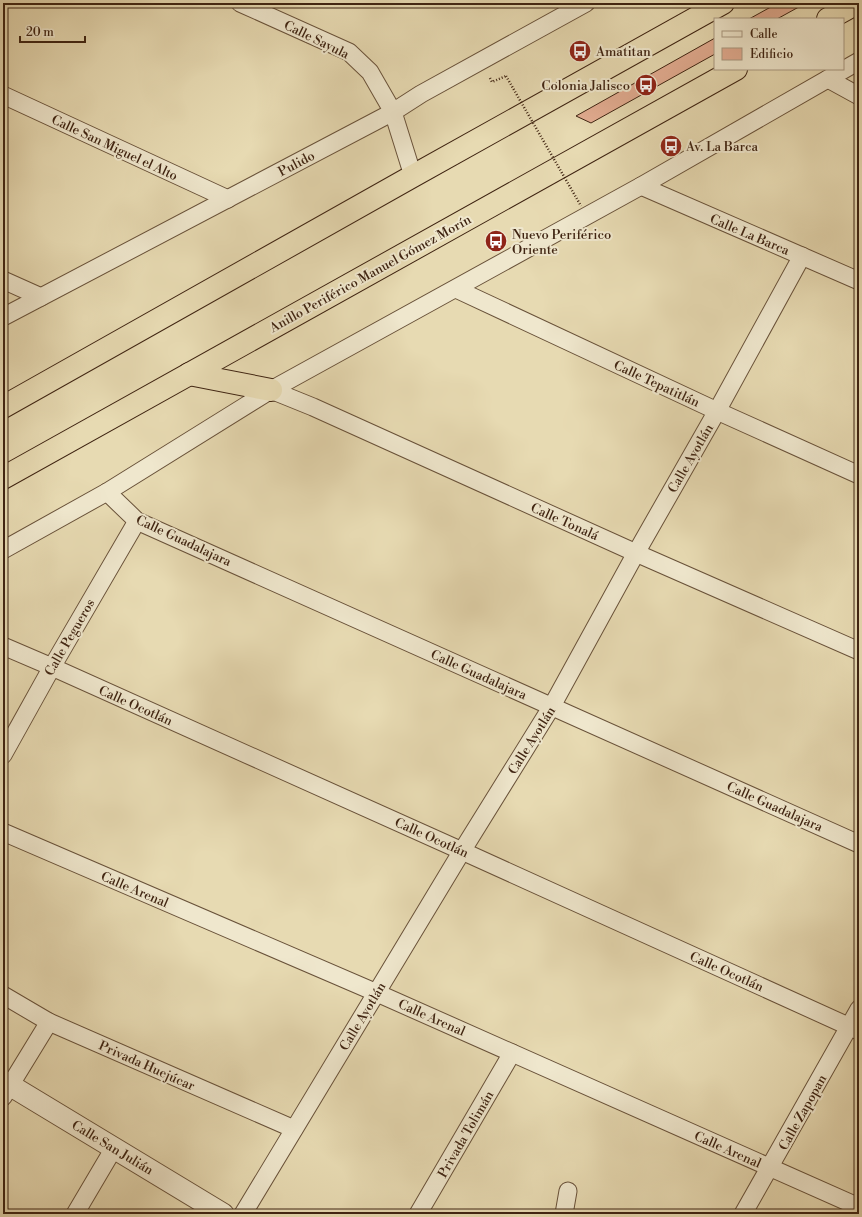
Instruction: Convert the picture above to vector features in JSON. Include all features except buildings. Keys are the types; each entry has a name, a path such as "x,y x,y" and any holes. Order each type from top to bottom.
{"highway":[{"path":"3,407 723,3"},
{"path":"830,18 857,3"},
{"name":"Anillo Periférico Manuel Gómez Morín","path":"3,478 734,70"},
{"path":"189,374 271,390"}],"street":[{"name":"Calle Sayula","path":"240,3 349,52 370,72 393,112 413,176"},
{"name":"Pulido","path":"3,317 393,112 421,94 586,3"},
{"path":"844,70 859,61"},
{"path":"3,550 107,492 271,390 641,186 844,70"},
{"path":"828,79 859,96"},
{"name":"Calle San Miguel el Alto","path":"3,95 228,199"},
{"name":"Calle La Barca","path":"641,186 859,281"},
{"name":"Calle Ayotlán","path":"243,1214 462,851 552,706 802,256"},
{"path":"3,280 41,297"},
{"name":"Calle Tepatitlán","path":"456,289 717,411 859,474"},
{"name":"Calle Tonalá","path":"271,390 313,407 636,553 859,651"},
{"name":"Calle Guadalajara","path":"107,492 137,521 859,844"},
{"name":"Calle Pegueros","path":"3,755 52,667 137,521"},
{"name":"Calle Ocotlán","path":"3,646 462,851 854,1029"},
{"name":"Calle Arenal","path":"3,832 377,993 859,1207"},
{"name":"Privada Huejúcar","path":"3,994 49,1022 294,1129"},
{"name":"Calle Zapopan","path":"743,1214 854,1029 859,1009"},
{"path":"6,1088 49,1022"},
{"name":"Privada Tolimán","path":"418,1214 512,1053"},
{"name":"Calle San Julián","path":"6,1088 114,1148 223,1214"},
{"path":"75,1214 114,1148"},
{"path":"564,1214 568,1191"}],"path":[{"path":"506,76 581,206"}],"place":[{"name":"Amatitan","path":"580,51"},
{"name":"Colonia Jalisco","path":"646,85"},
{"name":"Av. La Barca","path":"671,146"},
{"name":"Nuevo Periférico Oriente","path":"496,241"}]}
